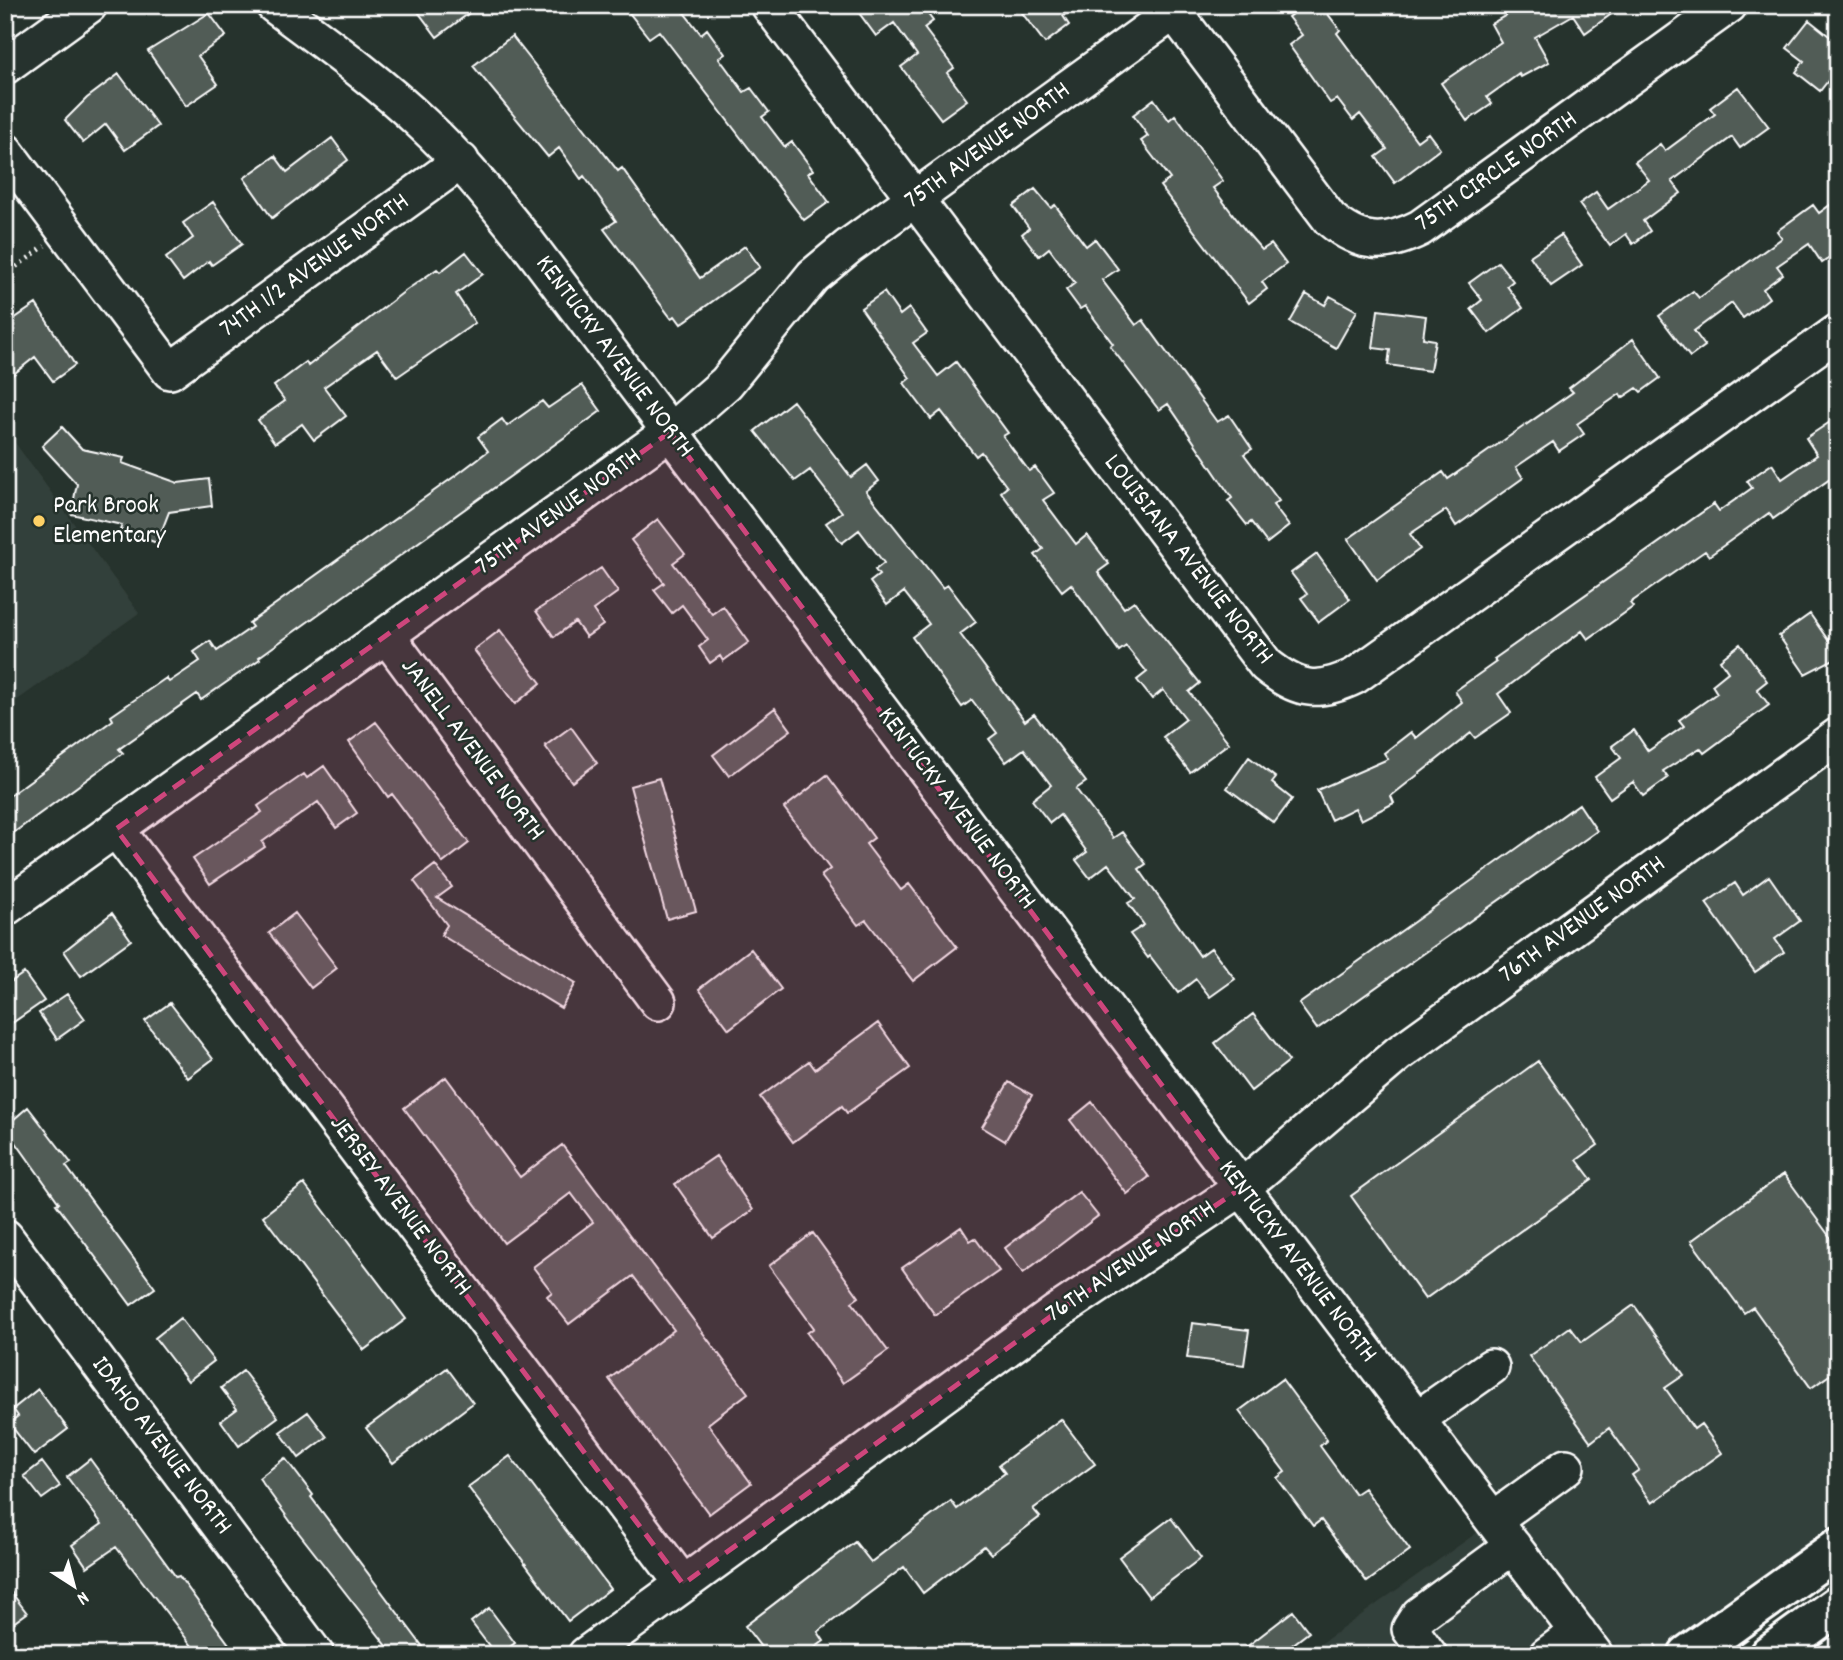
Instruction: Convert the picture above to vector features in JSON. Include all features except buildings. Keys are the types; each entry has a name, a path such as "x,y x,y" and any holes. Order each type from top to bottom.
{"main road":[{"path":"1688,1655 1838,1548"},
{"path":"1769,1655 1838,1605"}],"street":[{"path":"5,66 89,5"},
{"name":"KENTUCKY AVENUE NORTH","path":"274,5 365,74 424,124 461,161 526,241 1586,1644"},
{"name":"LOUISIANA AVENUE NORTH","path":"769,5 1266,665 1284,680 1308,688 1332,687 1355,676 1838,332"},
{"name":"75TH CIRCLE NORTH","path":"1176,7 1330,219 1349,235 1374,241 1398,240 1420,228 1729,5"},
{"name":"75TH AVENUE NORTH","path":"5,908 670,432 726,383 813,276 1176,7"},
{"path":"5,151 65,231"},
{"name":"74TH 1/2 AVENUE NORTH","path":"65,231 170,371 461,161"},
{"name":"JANELL AVENUE NORTH","path":"387,636 658,1002"},
{"name":"76TH AVENUE NORTH","path":"586,1655 1057,1312 1240,1189 1398,1054 1838,736"},
{"name":"JERSEY AVENUE NORTH","path":"116,829 683,1584"},
{"name":"IDAHO AVENUE NORTH","path":"5,1237 316,1655"},
{"path":"1416,1419 1491,1367"},
{"path":"1429,1655 1410,1629 1419,1615 1503,1533 1566,1466"},
{"path":"1547,1655 1586,1644"}],"path":[{"path":"5,275 65,231"}],"highlighted area":[{"path":"670,432 1240,1189 1057,1312 683,1584 116,829"}],"shaded area":[{"name":"Park Brook Elementary","path":"5,429 139,613 5,709"},
{"path":"1838,755 1838,1531 1664,1655 1627,1655 1618,1645 1604,1639 1276,1205 1270,1187 1281,1171 1398,1069"},
{"path":"1482,1529 1570,1655 1305,1655"}],"place":[{"name":"Park Brook Elementary","path":"39,521"}]}
